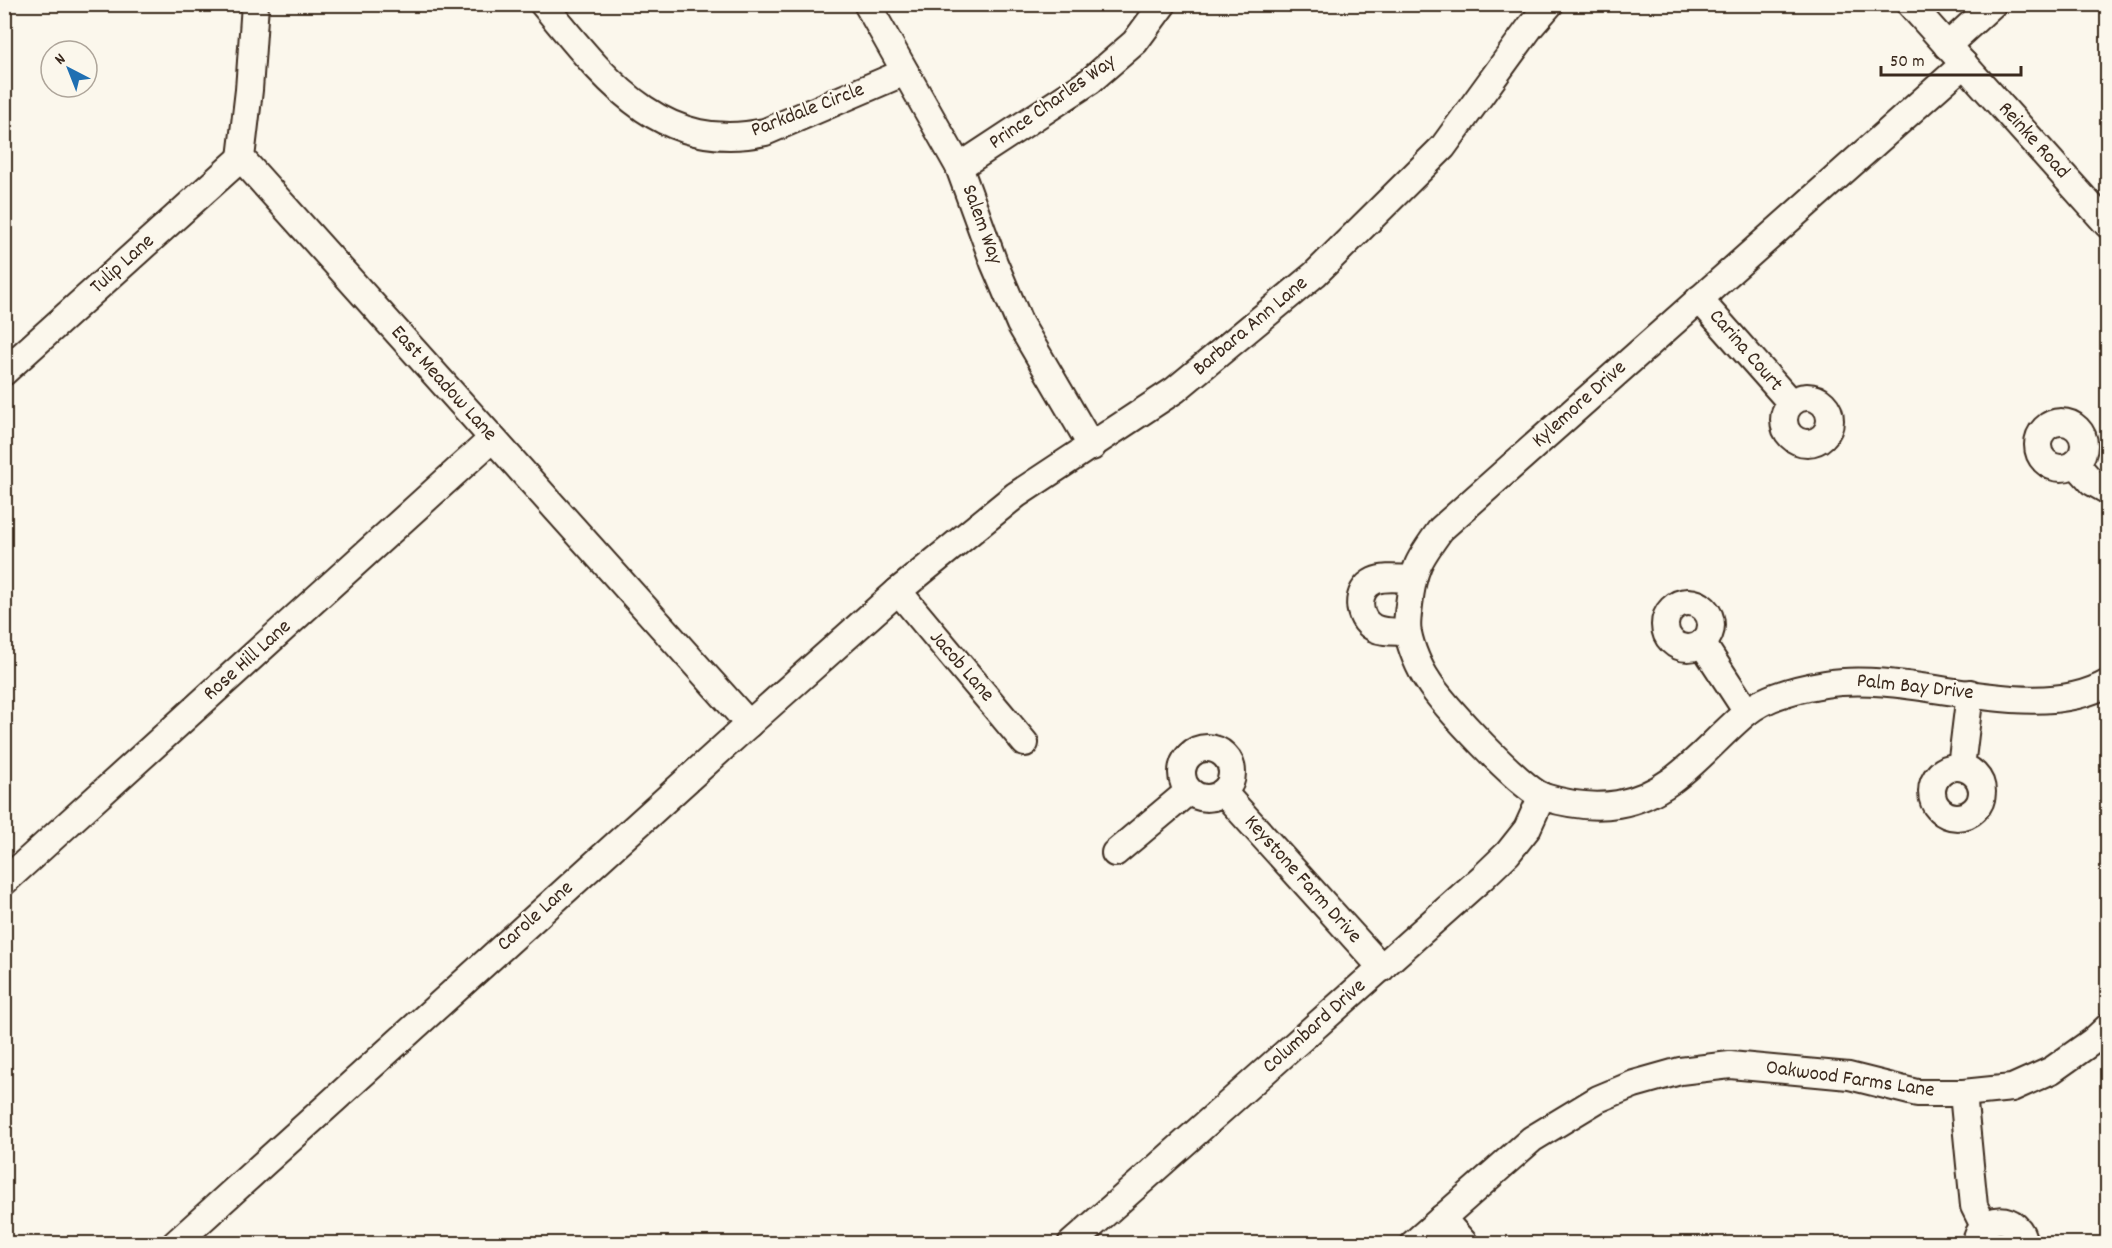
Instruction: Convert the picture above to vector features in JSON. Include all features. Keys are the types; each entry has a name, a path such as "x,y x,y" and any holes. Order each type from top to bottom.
{"street":[{"path":"241,158 249,90 255,4"},
{"name":"Parkdale Circle","path":"543,4 601,73 637,105 677,127 719,136 744,137 765,132 905,72"},
{"name":"Salem Way","path":"867,4 959,167 994,263 1020,324 1092,447"},
{"name":"Prince Charles Way","path":"959,167 1090,81 1135,42 1163,4"},
{"name":"Barbara Ann Lane","path":"898,591 1016,495 1092,447 1175,390 1315,274 1443,147 1531,26 1550,4"},
{"name":"Reinke Road","path":"1910,4 2108,225"},
{"name":"Kylemore Drive","path":"1542,796 1512,773 1441,699 1426,679 1407,632 1412,579 1421,557 1441,530 1700,299 1955,55 1993,4"},
{"name":"Tulip Lane","path":"4,372 241,158"},
{"name":"East Meadow Lane","path":"241,158 748,724"},
{"name":"Carina Court","path":"1700,299 1791,403"},
{"name":"Rose Hill Lane","path":"4,882 492,440"},
{"path":"2075,464 2092,482 2108,491"},
{"path":"1407,632 1383,631 1375,628 1363,617 1360,600 1364,591 1374,581 1383,578 1412,579"},
{"name":"Carole Lane","path":"175,1244 748,724 898,591"},
{"name":"Jacob Lane","path":"898,591 1025,743"},
{"path":"1702,643 1747,712"},
{"name":"Palm Bay Drive","path":"1542,796 1589,806 1618,804 1646,796 1671,783 1693,765 1747,712 1802,689 1857,680 1893,682 2026,700 2053,700 2078,695 2108,683"},
{"path":"1960,767 1970,693"},
{"path":"1208,748 1223,754 1232,769 1229,786 1223,792 1210,798 1195,796 1189,791 1182,776 1186,760 1199,750 1208,748"},
{"path":"1115,853 1189,791"},
{"name":"Keystone Farm Drive","path":"1223,792 1382,968"},
{"name":"Columbard Drive","path":"1071,1244 1508,853 1527,830 1542,796"},
{"name":"Oakwood Farms Lane","path":"1413,1244 1532,1138 1598,1099 1634,1084 1680,1071 1730,1065 1849,1076 1917,1093 1963,1093 2012,1088 2052,1070 2108,1028"},
{"path":"1963,1093 1974,1206 1980,1235 1998,1220 2012,1223 2022,1234 2024,1244"},
{"path":"1442,1218 1465,1244"}]}
